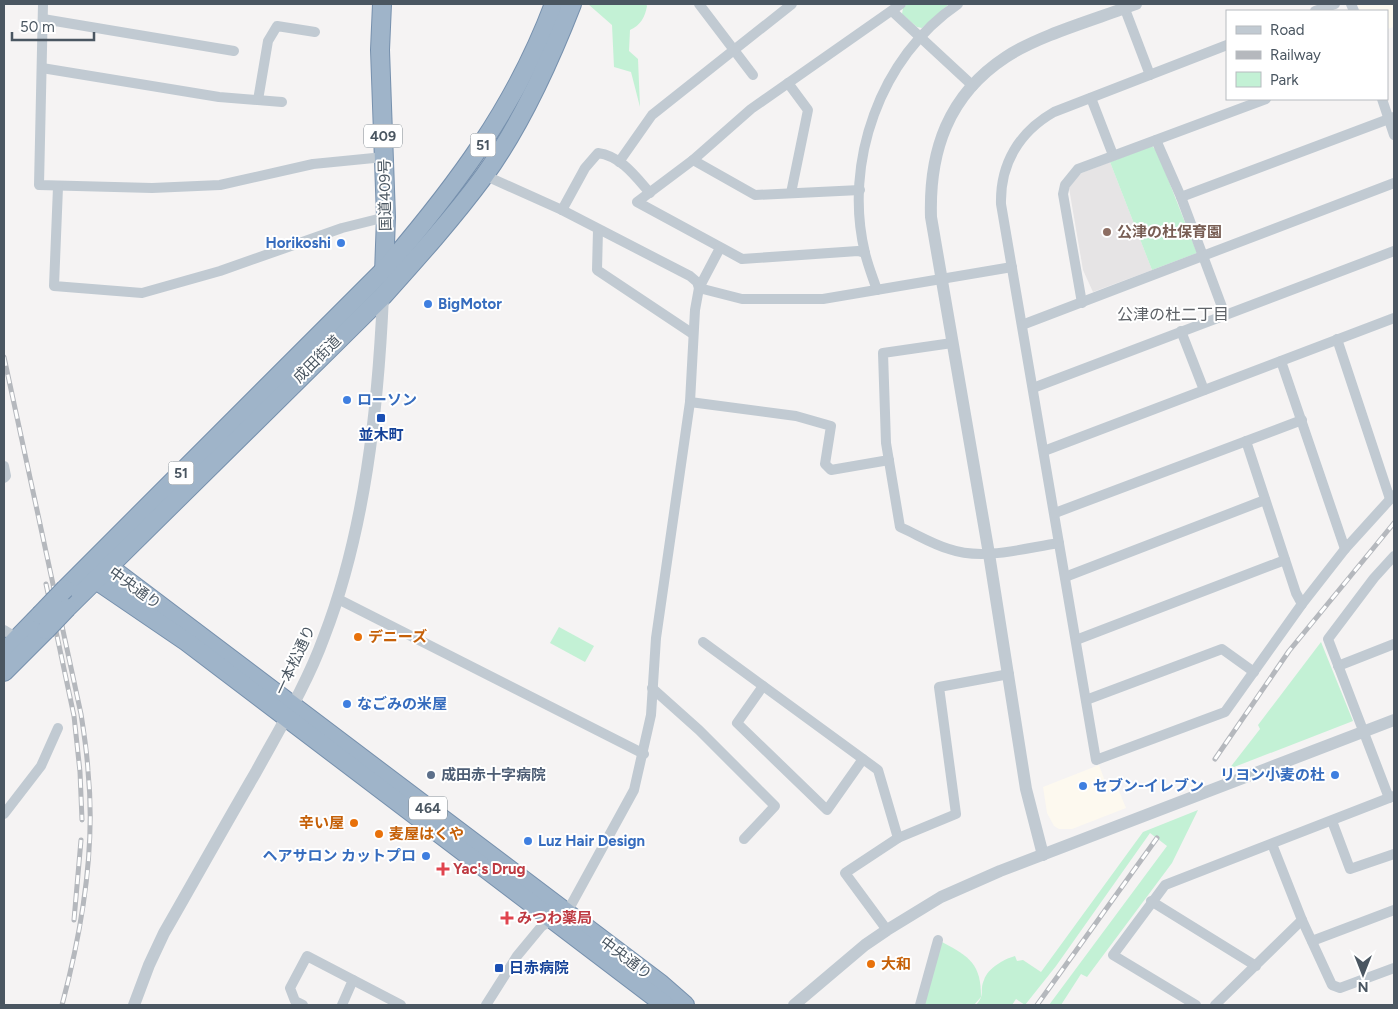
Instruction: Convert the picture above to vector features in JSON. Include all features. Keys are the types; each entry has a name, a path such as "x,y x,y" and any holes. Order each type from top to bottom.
{"highway":[{"name":"国道409号","path":"382,4 380,50 386,218 383,296"},
{"name":"成田街道","path":"4,652 10,634 43,622 67,608 93,572 384,269 427,220 495,127 519,83 554,4"},
{"name":"成田街道","path":"108,566 383,296 425,249 484,176 528,102 560,37 572,4"},
{"name":"中央通り","path":"93,572 108,566 289,711 557,915 665,1005"},
{"name":"成田街道","path":"4,672 43,622 65,589 93,572"},
{"name":"中央通り","path":"93,572 187,642 289,711"},
{"name":"中央通り","path":"557,915 661,984 684,1005"}],"street":[{"path":"43,4 39,185 152,188 220,185 313,164 384,157"},
{"path":"699,4 753,75"},
{"path":"619,162 652,115 792,4"},
{"path":"865,253 858,251 742,259 638,202 693,160 751,110 901,4"},
{"path":"877,290 865,253 860,220 860,190 864,149 878,106 888,84 920,37 958,4"},
{"path":"1318,10 1335,4"},
{"path":"1043,855 1026,789 1009,674 931,217 930,188 933,161 942,134 955,109 973,86 1006,57 1128,5 1150,75"},
{"path":"892,11 973,86"},
{"path":"43,19 234,51"},
{"path":"258,100 268,41 277,26 315,32"},
{"path":"1226,45 1091,98 1041,120 1029,129 1013,150 1003,178 1001,191 1012,267 1096,760 1225,712 1302,604 1345,550 1392,497 1337,340"},
{"path":"42,68 219,97 282,102"},
{"path":"788,83 808,110 791,193"},
{"path":"1091,98 1113,155"},
{"path":"1082,303 1063,189 1078,169 1263,100"},
{"path":"1382,100 1391,118 1394,135"},
{"path":"1181,197 1391,118"},
{"path":"1156,140 1181,197 1225,315"},
{"path":"562,210 585,168 598,152 606,154 619,162 650,193"},
{"path":"693,160 755,194 860,190"},
{"path":"484,176 562,210 690,276 697,282 699,288"},
{"path":"1022,325 1394,183"},
{"path":"58,187 54,286 142,293 220,271 342,228 386,218"},
{"path":"598,230 596,270 693,334"},
{"path":"486,1005 517,956 541,926 571,905 634,790 644,754 651,715 656,638 690,402 693,334 699,288 720,248"},
{"path":"1033,388 1394,250"},
{"path":"699,288 742,300 824,300 1012,267"},
{"name":"一本松通り","path":"134,1005 149,965 164,933 289,711 324,639 352,550 381,359 383,296"},
{"path":"1044,451 1281,360 1394,319"},
{"path":"1182,331 1204,390"},
{"path":"952,342 883,353 886,443 900,527 950,550 989,554 1059,543"},
{"path":"1281,360 1345,550"},
{"path":"690,402 796,416 831,426 825,464 831,470 889,460"},
{"path":"1055,513 1302,420"},
{"path":"1246,441 1296,593 1302,604"},
{"path":"4,466 6,476 4,478"},
{"path":"1065,577 1265,500"},
{"path":"1196,1005 1113,955 1165,884 1392,797 1364,732 1328,639 1374,578 1394,556"},
{"path":"1076,640 1285,560"},
{"path":"338,599 644,754"},
{"path":"703,642 878,770 898,838"},
{"path":"1338,666 1394,644"},
{"path":"1086,700 1222,649 1254,672"},
{"path":"886,930 845,873 898,838 956,814 939,687 1009,674"},
{"path":"763,686 737,723 827,810 863,759"},
{"path":"652,688 699,730 775,806 744,839"},
{"path":"794,1005 865,945 941,897 1043,855 1394,720"},
{"path":"4,814 41,766 58,728"},
{"path":"1332,821 1350,869 1394,854"},
{"path":"1272,844 1302,920 1332,985 1340,988 1394,968"},
{"path":"1151,901 1256,966"},
{"path":"1312,941 1394,910"},
{"path":"1215,1005 1302,920"},
{"path":"920,1005 938,940"},
{"path":"303,1005 295,1001 290,988 307,956 401,1005"},
{"path":"342,1005 353,980"}],"shaded area":[{"path":"1357,4 1394,4 1394,27 1388,29 1388,10 1360,10"},
{"name":"公津の杜保育園","path":"1110,162 1152,270 1093,292 1083,270 1069,188 1079,174"},
{"path":"1099,765 1106,784 1115,781 1126,808 1072,829 1059,829 1054,826 1047,813 1043,787"}],"green space":[{"path":"588,4 646,4 644,17 637,26 630,30 629,51 638,59 640,107 631,72 614,67 612,25"},
{"path":"907,4 949,4 922,28 917,27 902,14 903,8"},
{"path":"1152,146 1157,151 1197,253 1152,270 1110,162"},
{"path":"559,627 594,646 585,662 550,643"},
{"path":"1321,642 1353,721 1229,769 1260,729 1258,725"},
{"path":"1198,810 1172,863 1087,977 1081,974 1061,1005 1049,1005 1167,846 1150,833 1056,966 1025,1005 1016,999 1012,1005 976,1005 981,998 986,976 993,968 1006,959 1015,956 1017,961 1023,960 1041,972 1143,832"},
{"path":"942,942 967,957 976,969 979,977 981,997 974,1005 922,1005"}],"railway":[{"path":"4,357 81,714 87,757 90,800 89,860 76,948 62,1005"},
{"path":"1215,759 1289,651 1394,523"},
{"path":"46,584 74,716 80,772 82,820"},
{"path":"1037,1005 1157,838"},
{"path":"74,920 81,840"}],"place":[{"name":"公津の杜保育園","path":"1107,232"},
{"name":"Horikoshi","path":"341,243"},
{"name":"BigMotor","path":"428,304"},
{"name":"ローソン","path":"347,400"},
{"name":"並木町","path":"381,418"},
{"name":"デニーズ","path":"358,637"},
{"name":"なごみの米屋","path":"347,704"},
{"name":"成田赤十字病院","path":"431,775"},
{"name":"リヨン小麦の杜","path":"1335,775"},
{"name":"セブン-イレブン","path":"1083,786"},
{"name":"辛い屋","path":"354,823"},
{"name":"麦屋はくや","path":"379,834"},
{"name":"Luz Hair Design","path":"528,841"},
{"name":"ヘアサロン カットプロ","path":"426,856"},
{"name":"Yac's Drug","path":"443,869"},
{"name":"みつわ薬局","path":"507,918"},
{"name":"大和","path":"871,964"},
{"name":"日赤病院","path":"499,968"}],"district":[{"name":"公津の杜二丁目","path":"1173,314"}]}
